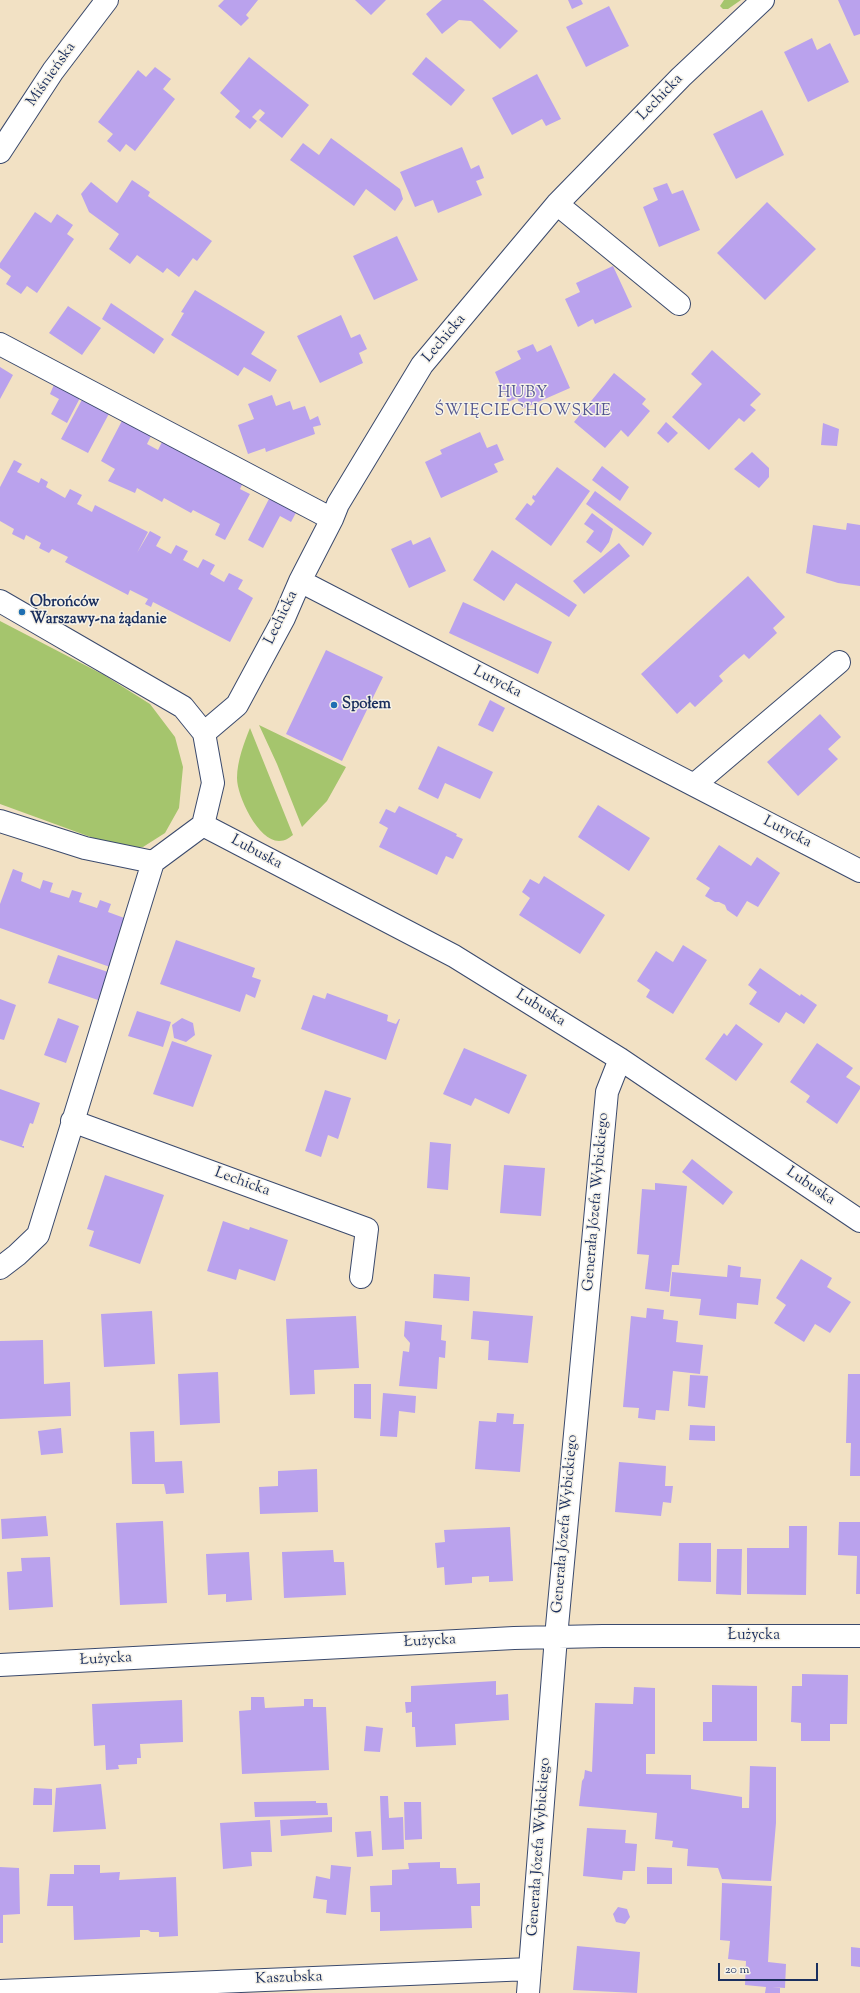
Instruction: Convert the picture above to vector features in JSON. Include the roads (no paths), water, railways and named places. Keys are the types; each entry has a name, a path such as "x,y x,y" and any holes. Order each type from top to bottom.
{"street":[{"name":"Miśnieńska","path":"0,152 52,71 107,0"},
{"name":"Lechicka","path":"204,733 237,705 284,618 300,581 332,519 338,504 422,366 557,204 681,77 763,0"},
{"path":"557,204 679,304"},
{"path":"0,344 332,519"},
{"name":"Lutycka","path":"300,581 860,870"},
{"path":"0,601 183,707 204,733 213,783 202,825 153,862 38,1235 17,1255 0,1268"},
{"path":"694,785 839,662"},
{"path":"0,821 85,848 153,862"},
{"name":"Lubuska","path":"202,825 454,956 620,1059 860,1220"},
{"name":"Generała Józefa Wybickiego","path":"528,1993 556,1637 607,1092 620,1059"},
{"name":"Lechicka","path":"72,1121 366,1229 361,1277"},
{"name":"Łużycka","path":"0,1665 405,1643 556,1637 860,1636"},
{"name":"Kaszubska","path":"0,1991 530,1968"}],"place":[{"name":"Obrońców Warszawy-na żądanie","path":"22,612"},
{"name":"Społem","path":"334,705"}],"district":[{"name":"HUBY ŚWIĘCIECHOWSKIE","path":"523,403"}]}
